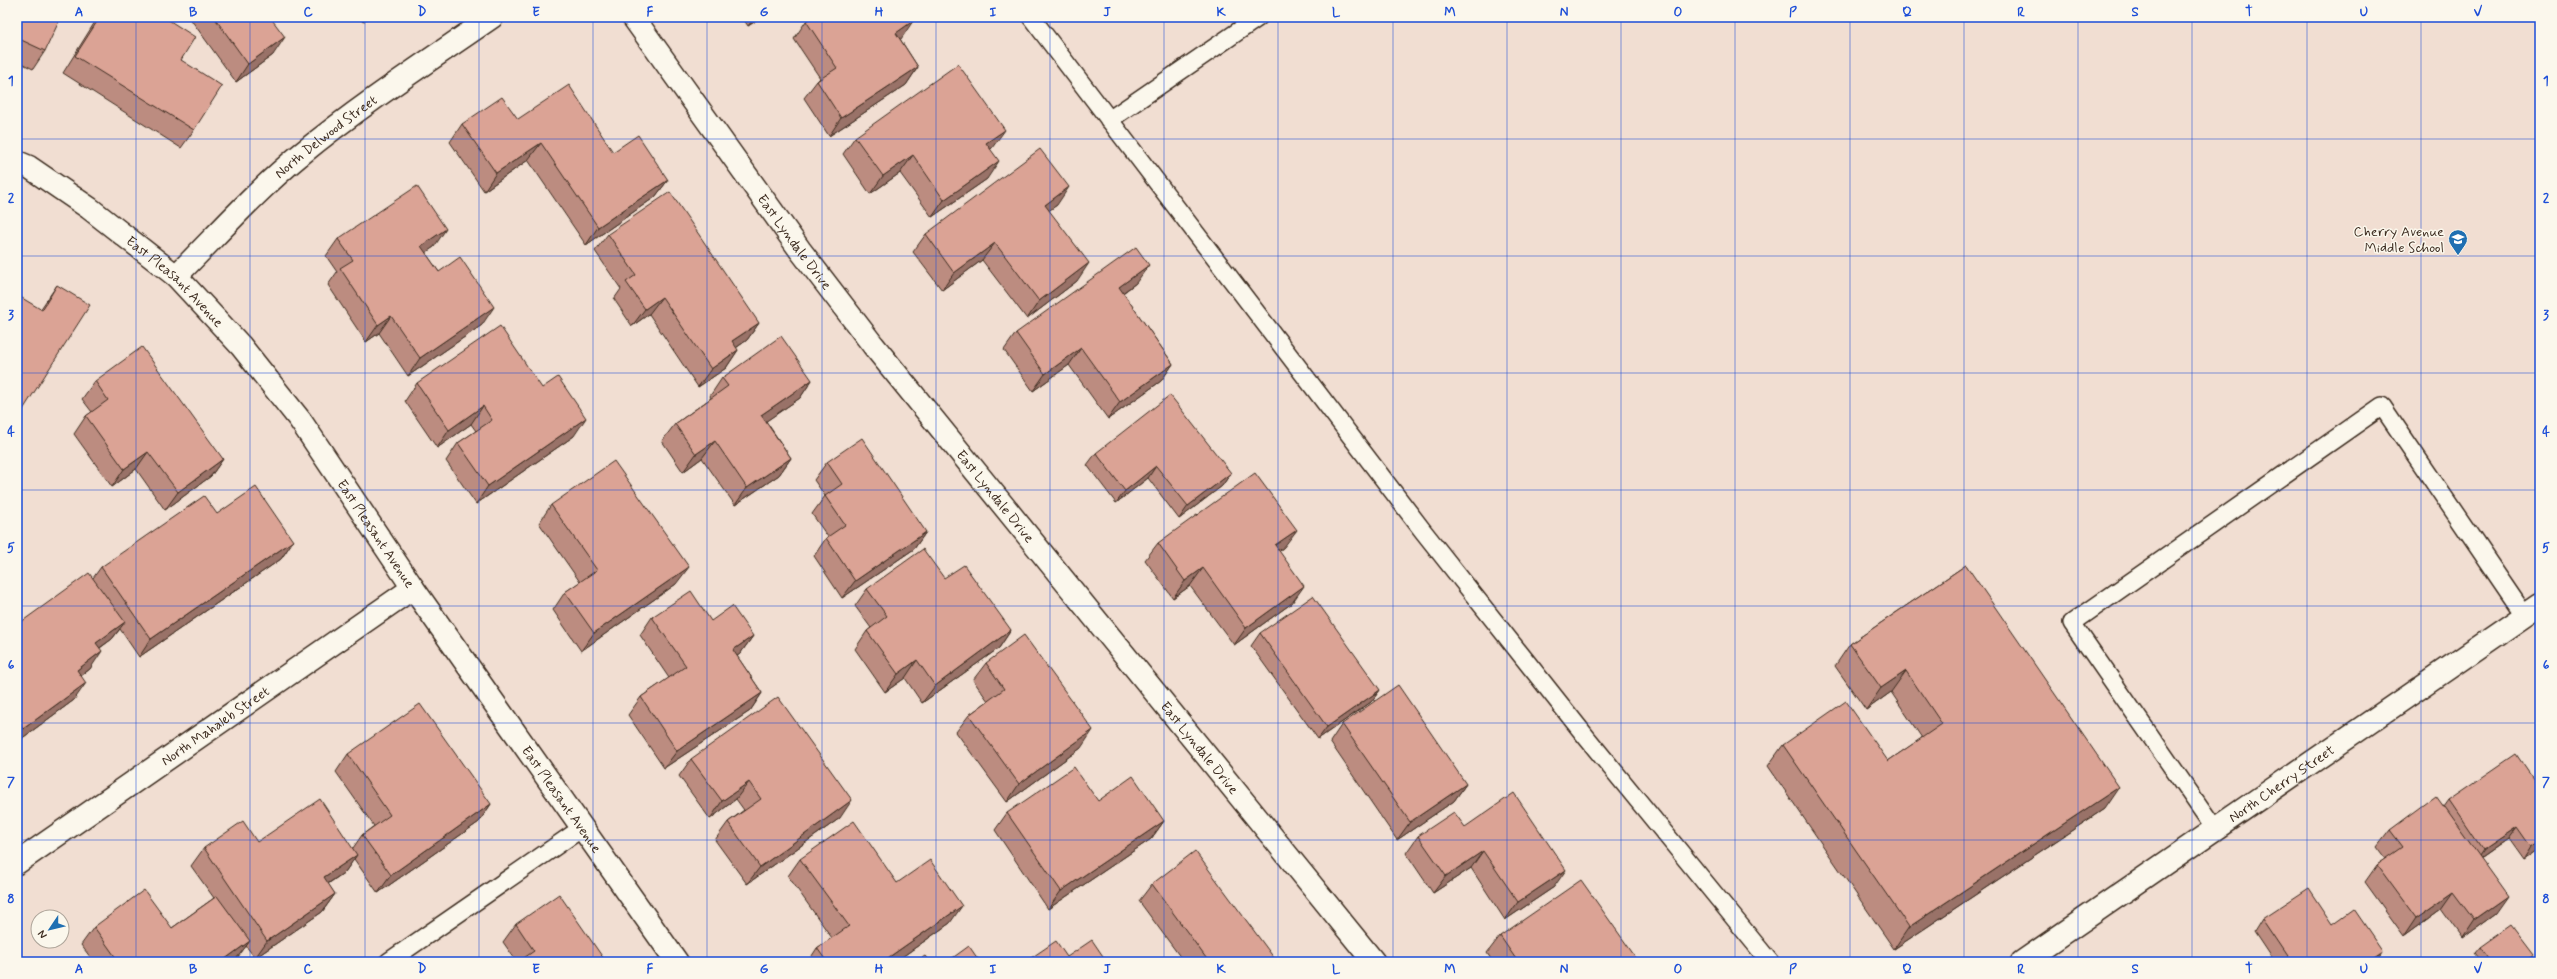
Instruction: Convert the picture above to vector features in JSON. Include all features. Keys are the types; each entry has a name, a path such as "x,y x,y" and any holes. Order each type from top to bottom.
{"street":[{"name":"North Delwood Street","path":"176,276 246,204 300,155 361,108 492,17"},
{"name":"East Lyndale Drive","path":"633,17 800,250 868,338 1374,962"},
{"name":"East Pleasant Avenue","path":"17,162 29,167 89,208 176,276 241,346 300,420 413,588 677,962"},
{"name":"North Mahaleb Street","path":"17,863 413,588"},
{"name":"North Cherry Street","path":"2022,962 2532,611"}],"lane":[{"path":"1031,17 1108,120 1423,531 1587,738 1770,962"},
{"path":"1108,120 1259,17"},
{"path":"2215,829 2072,623 2382,406 2532,611"},
{"path":"388,962 582,828"}],"building":[{"path":"17,17 61,17 45,51 17,38"},
{"path":"100,17 164,17 195,37 181,60 222,86 194,130 75,56"},
{"path":"214,17 270,17 285,37 248,64"},
{"path":"812,17 910,17 913,21 896,33 918,67 841,118 817,81 837,68 806,21"},
{"path":"958,64 1005,130 986,143 999,161 944,200 913,155 883,176 855,137"},
{"path":"569,85 613,152 638,135 668,180 598,227 541,143 496,173 462,124 502,97 518,119"},
{"path":"1040,149 1069,187 1045,205 1089,263 1039,301 995,243 954,273 926,234"},
{"path":"417,186 446,229 421,246 439,272 460,257 494,307 420,358 391,316 378,325 340,268 353,260 338,239"},
{"path":"670,192 759,323 732,341 738,350 711,369 662,297 645,309 626,282 636,275 608,234"},
{"path":"1136,247 1149,265 1119,287 1173,364 1120,402 1081,348 1045,374 1016,333"},
{"path":"57,285 90,305 17,419 17,295 42,310"},
{"path":"500,326 542,388 558,377 586,418 488,486 458,443 492,420 483,406 449,430 417,383"},
{"path":"781,336 812,380 761,415 791,458 747,488 715,441 696,454 675,424 728,386 722,378"},
{"path":"142,347 223,459 178,492 148,452 124,469 86,416 108,400 95,381"},
{"path":"1170,395 1231,473 1188,506 1156,466 1125,491 1096,453"},
{"path":"862,438 926,532 855,581 826,538 845,525 825,496 842,484 827,462"},
{"path":"614,461 689,567 594,633 565,592 597,570 551,505"},
{"path":"1255,473 1297,530 1275,545 1304,586 1246,628 1203,568 1185,581 1158,543"},
{"path":"256,487 293,541 151,639 101,567 204,496 217,514"},
{"path":"923,549 944,578 964,565 1011,630 935,686 917,660 898,674 867,631 887,616 867,589"},
{"path":"1966,565 2119,787 1909,927 1783,745 1846,701 1888,761 1942,724 1906,671 1881,688 1850,644"},
{"path":"89,573 125,622 96,643 102,651 77,670 86,683 23,729 17,720 17,625"},
{"path":"691,591 711,621 732,606 753,636 733,650 762,693 677,751 641,697 686,666 652,617"},
{"path":"1313,596 1380,690 1327,727 1260,633"},
{"path":"1024,635 1093,730 1019,784 969,715 1004,689 986,663"},
{"path":"1398,685 1466,784 1410,822 1342,724"},
{"path":"778,697 852,800 760,867 728,822 761,799 749,782 722,801 691,759"},
{"path":"420,704 491,804 391,875 362,835 390,815 348,754"},
{"path":"2516,754 2540,789 2540,841 2531,847 2517,827 2483,850 2449,800"},
{"path":"1074,767 1098,801 1133,776 1164,821 1061,891 1007,813"},
{"path":"1514,793 1566,870 1518,902 1483,851 1446,876 1418,836 1454,812 1465,827"},
{"path":"2436,796 2508,896 2474,920 2453,892 2416,918 2377,865 2403,847 2390,830"},
{"path":"320,799 357,855 324,877 335,894 267,941 204,848 243,821 257,842"},
{"path":"854,821 897,883 930,860 962,906 882,962 827,962 817,948 849,926 800,859"},
{"path":"1195,851 1277,962 1209,962 1152,884"},
{"path":"1581,880 1639,962 1518,962 1500,936"},
{"path":"2309,888 2333,924 2354,909 2382,950 2364,962 2291,962 2262,919"},
{"path":"144,890 172,928 217,896 250,941 221,962 119,962 94,927"},
{"path":"559,894 606,962 518,962 534,951 516,924"},
{"path":"2512,924 2534,953 2521,962 2491,962 2480,947"},
{"path":"1092,940 1107,962 1033,962 1031,958 1056,941 1067,957"},
{"path":"969,946 980,962 947,962"},
{"path":"925,956 930,962 916,962"}],"place":[{"name":"Cherry Avenue Middle School","path":"2458,256"}]}
